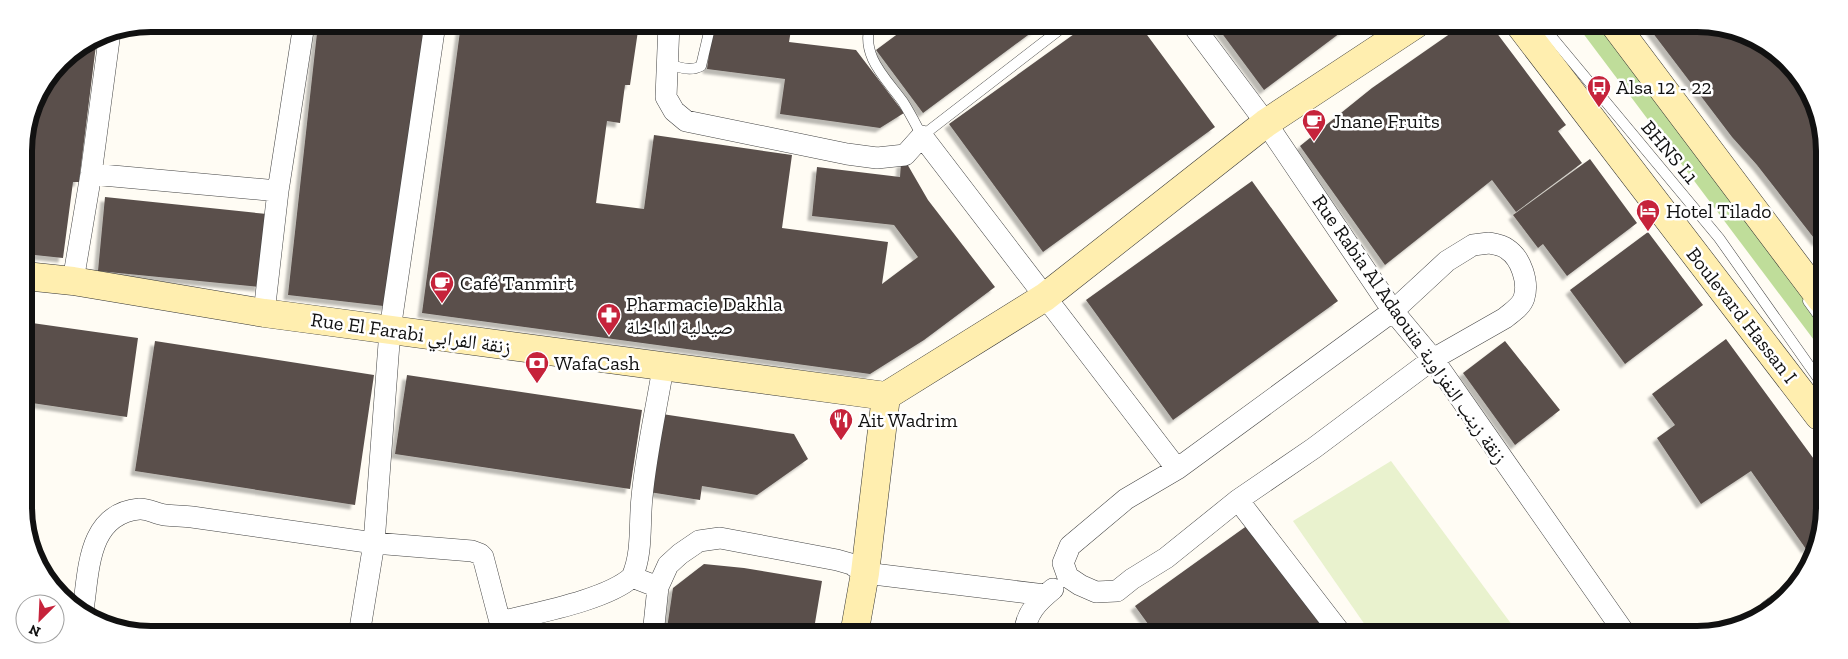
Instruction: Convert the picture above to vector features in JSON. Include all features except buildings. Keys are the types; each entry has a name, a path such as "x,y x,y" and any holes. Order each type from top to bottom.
{"street":[{"name":"Rue Rabia Al Adaouia زنقة زينب النفزاوية","path":"1198,32 1266,123 1393,310 1432,359 1620,626"},
{"path":"856,626 865,573 886,396 1045,296 1266,123 1404,32"},
{"name":"Boulevard Hassan I","path":"1524,32 1816,412"},
{"path":"1620,32 1812,297"},
{"path":"264,313 278,191 303,33"},
{"path":"360,626 374,542 390,330 434,33"},
{"path":"669,33 666,97 674,111 686,121 847,154 877,158 905,155 922,136 1176,469"},
{"path":"73,281 91,174 109,41"},
{"path":"91,174 278,191"},
{"path":"1489,243 1507,248 1516,257 1522,269 1525,291 1524,300 1516,310 1505,318 1432,359 1314,448 1238,500 1166,558 1116,591 1096,592 1068,577 1063,563 1070,546 1126,499 1176,469 1393,310 1447,262 1473,245 1489,243"},
{"name":"Rue El Farabi زنقة الفرابي","path":"33,277 73,281 264,313 664,368 886,396"},
{"path":"510,626 612,590 624,584 632,577 638,555 642,528 642,498 664,368"},
{"path":"1238,500 1335,626"},
{"path":"84,605 90,554 97,536 110,521 129,511 141,508 164,515 192,517 374,542 472,551 480,554 485,564 501,626"},
{"path":"654,626 658,587 668,565 699,541 720,538 837,560 851,564 865,573 1045,595"},
{"path":"632,577 658,587"},
{"path":"1026,626 1028,616 1034,606 1068,577"}],"lane":[{"path":"868,33 868,47 880,72 903,103 922,136 1056,32"},
{"name":"BHNS L1","path":"1548,32 1719,238 1816,375"},
{"name":"BHNS L1","path":"1611,32 1751,223"},
{"path":"667,62 683,68 695,69 701,66 709,33"}],"green space":[{"path":"1582,32 1615,32 1816,302 1816,343"},
{"path":"1391,461 1513,626 1366,626 1293,521"}],"place":[{"name":"Alsa 12 - 22","path":"1599,108"},
{"name":"Jnane Fruits","path":"1314,142"},
{"name":"Hotel Tilado","path":"1648,232"},
{"name":"Café Tanmirt","path":"442,304"},
{"name":"Pharmacie Dakhla صيدلية الداخلة","path":"609,336"},
{"name":"WafaCash","path":"537,384"},
{"name":"Ait Wadrim","path":"841,441"}]}
